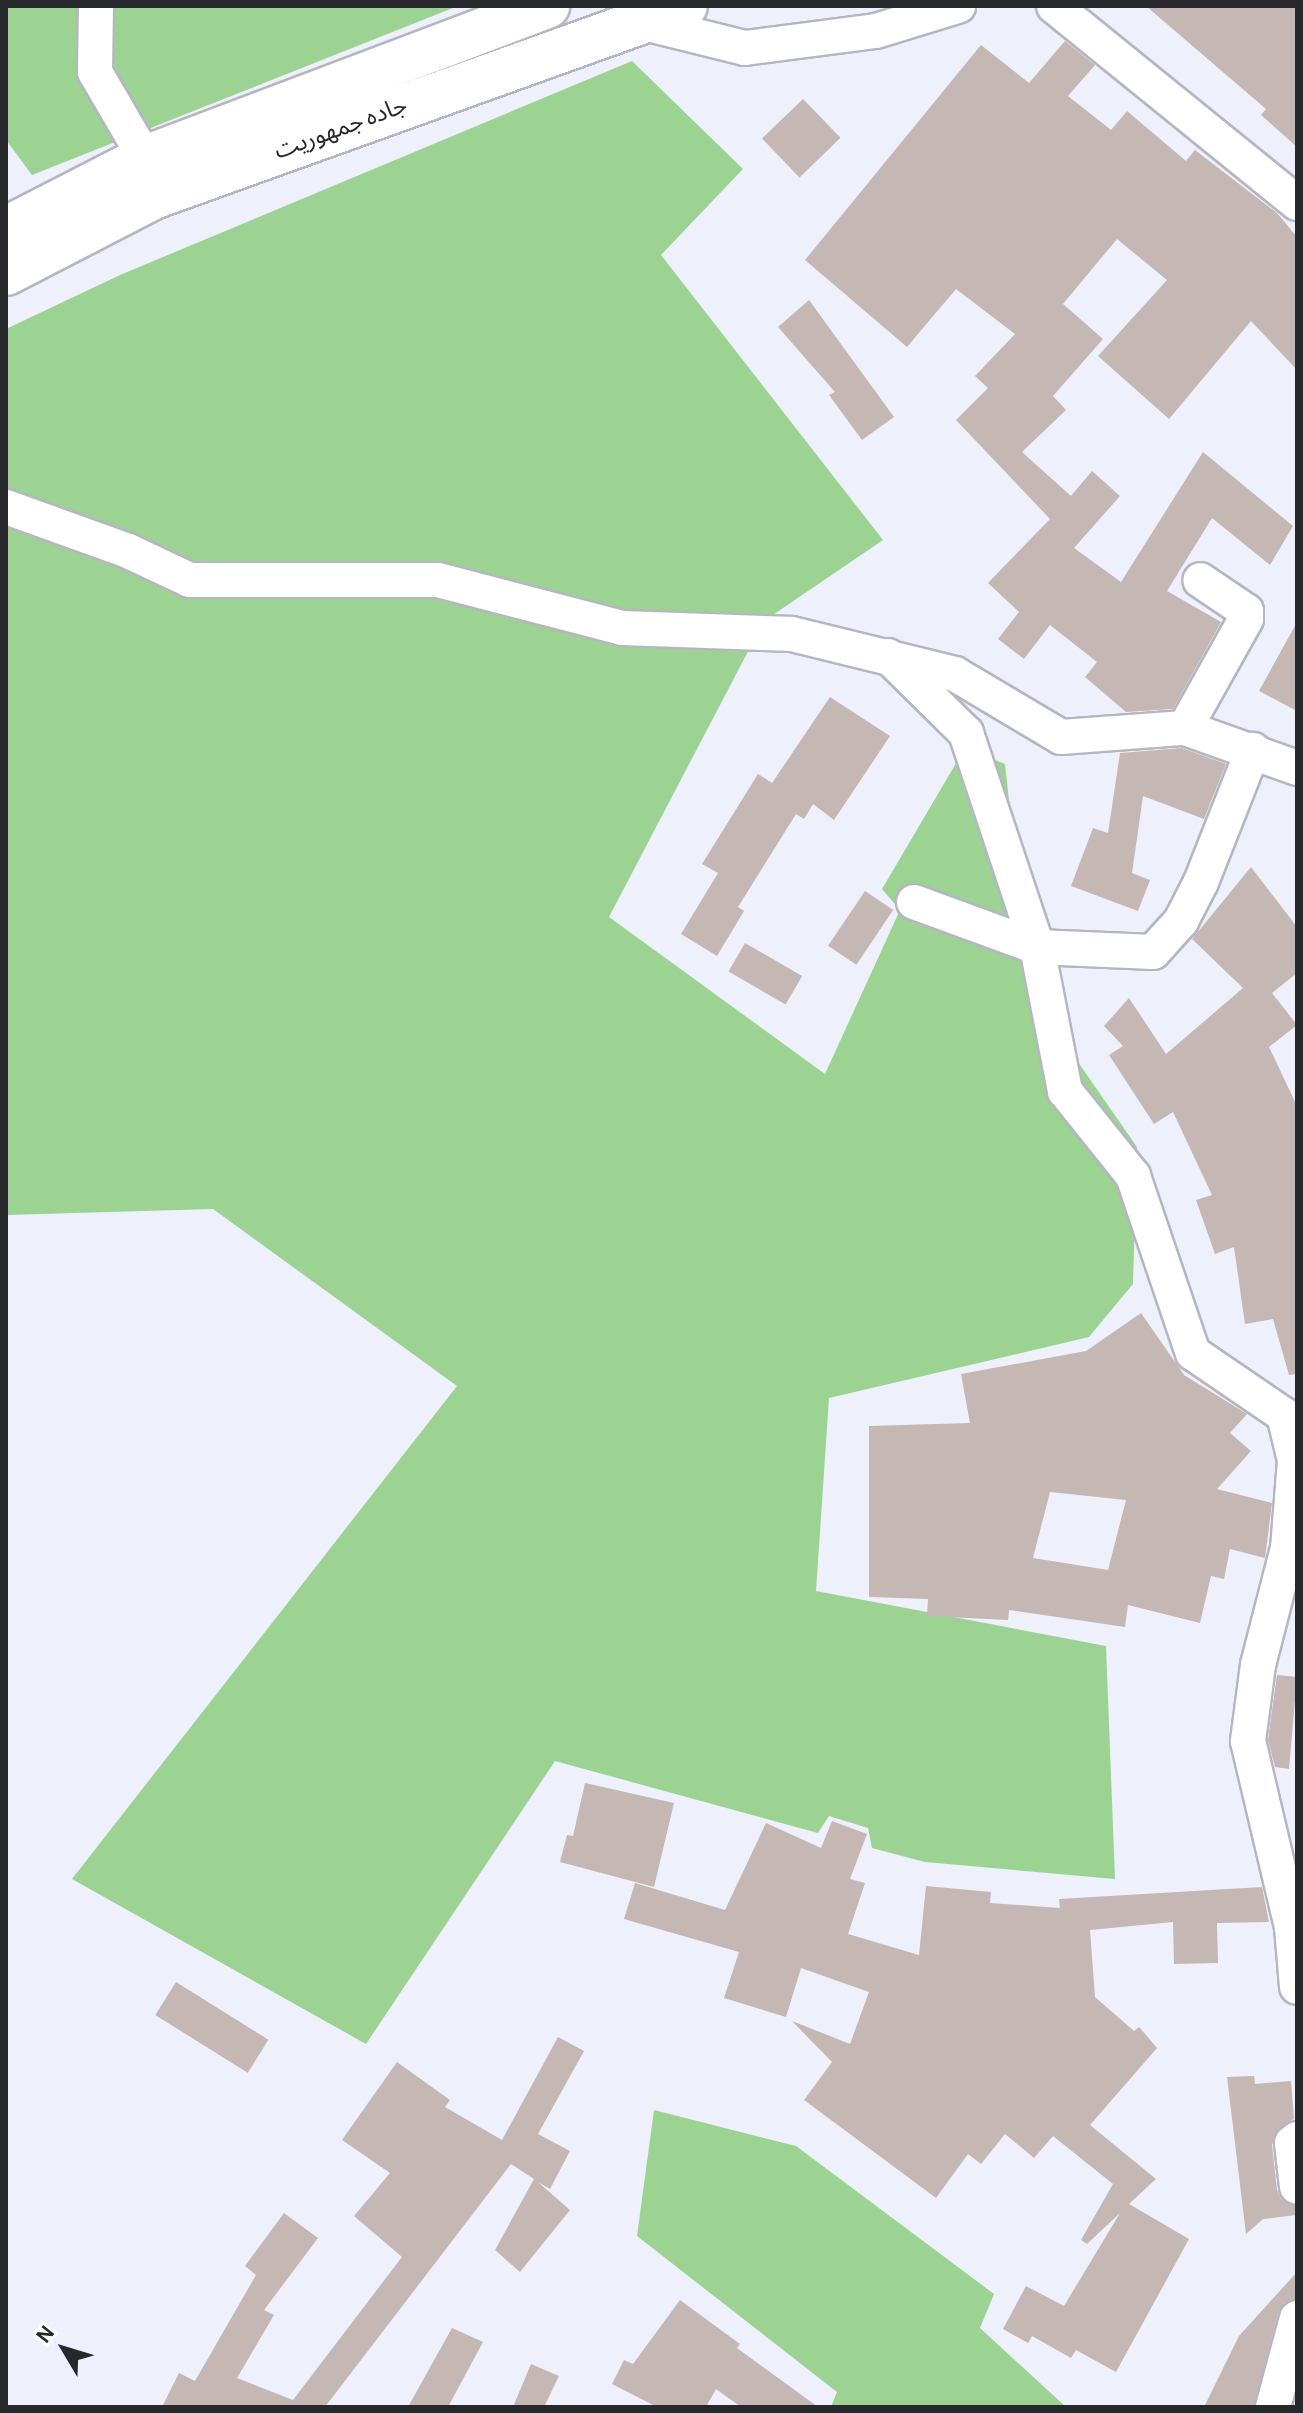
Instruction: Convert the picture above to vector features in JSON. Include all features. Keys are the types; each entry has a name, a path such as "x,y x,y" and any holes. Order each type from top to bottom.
{"main road":[{"name":"جاده جمهوریت","path":"6,229 145,158 547,6"},
{"name":"جاده جمهوریت","path":"6,273 153,197 685,6"}],"street":[{"path":"96,6 95,72 145,158"},
{"path":"640,22 745,48 876,31 958,6"},
{"path":"1054,6 1297,203"},
{"path":"6,507 128,551 190,580 438,580 622,628 792,634 955,674 1061,737 1185,728 1297,768"},
{"path":"1185,728 1246,619 1246,611 1200,580"},
{"path":"888,656 966,733 1037,947 1065,1091 1133,1176 1193,1353 1284,1415 1295,1460 1288,1548 1258,1665 1248,1741 1292,1927 1297,1987"},
{"path":"914,902 1037,947 1153,952 1181,921 1201,882 1253,750"},
{"path":"1297,2139 1292,2143 1297,2187"},
{"path":"1273,2407 1297,2318"}],"green space":[{"path":"6,6 458,6 32,175 6,140"},
{"path":"632,61 743,169 661,255 883,540 764,621 609,917 825,1074 900,910 882,889 965,748 1005,764 1030,993 1137,1147 1133,1284 1089,1337 829,1398 816,1591 1106,1646 1115,1879 925,1862 872,1848 868,1828 829,1816 818,1833 555,1761 366,2044 72,1879 457,1386 213,1209 6,1215 6,329 120,275"},
{"path":"654,2110 796,2146 994,2294 980,2328 1066,2407 831,2407 837,2392 637,2236"}],"building":[{"path":"1146,6 1297,6 1297,147 1261,115 1266,109"},
{"path":"1065,41 1095,65 1068,96 1111,130 1127,111 1186,161 1195,150 1277,213 1297,237 1297,370 1251,321 1169,419 1098,356 1167,280 1117,239 1063,304 1103,339 1053,396 1066,410 1022,452 1071,496 1092,471 1120,496 1074,548 1121,582 1203,452 1293,526 1270,565 1212,518 1167,591 1221,622 1173,709 1126,712 1085,677 1097,662 1050,625 1024,659 998,639 1019,612 988,583 1050,519 956,420 988,388 975,376 1015,334 956,289 907,347 805,260 981,45 1029,83"},
{"path":"803,99 841,138 800,177 762,139"},
{"path":"809,300 894,417 862,440 829,395 835,392 778,327"},
{"path":"1297,622 1297,711 1259,691"},
{"path":"830,697 890,736 834,820 813,804 804,819 796,814 738,907 744,911 717,956 681,934 718,873 702,864 758,774 772,783"},
{"path":"1182,748 1226,764 1204,819 1143,796 1132,873 1150,880 1138,911 1071,886 1093,828 1108,833 1120,753"},
{"path":"1251,867 1297,927 1297,973 1272,993 1297,1025 1269,1047 1297,1106 1297,1374 1289,1375 1273,1319 1245,1324 1234,1247 1215,1254 1196,1200 1212,1195 1173,1112 1154,1124 1109,1055 1123,1046 1104,1026 1129,998 1166,1054 1243,988 1192,939"},
{"path":"865,891 893,910 856,965 828,946"},
{"path":"745,943 802,976 786,1005 728,972"},
{"path":"1141,1313 1184,1375 1247,1414 1230,1433 1251,1451 1217,1489 1272,1503 1265,1558 1230,1549 1224,1579 1211,1576 1200,1623 1128,1605 1125,1627 1009,1610 1008,1620 927,1616 928,1599 869,1597 869,1426 970,1423 961,1374 1086,1351","holes":["1050,1492 1126,1500 1108,1570 1033,1558"]},
{"path":"1277,1675 1297,1677 1289,1769 1275,1767 1268,1740"},
{"path":"585,1783 674,1803 654,1887 560,1862 567,1835 573,1836"},
{"path":"832,1821 867,1834 850,1879 865,1883 848,1934 919,1955 926,1886 991,1892 990,1903 1060,1908 1059,1899 1262,1887 1269,1922 1217,1923 1218,1963 1174,1964 1173,1922 1090,1930 1095,1997 1134,2031 1139,2027 1157,2048 1090,2125 1156,2179 1129,2204 1189,2239 1116,2372 1076,2350 1071,2358 1032,2336 1028,2343 1003,2329 1026,2286 1064,2306 1120,2213 1087,2244 1081,2240 1113,2184 1053,2136 1034,2158 1005,2134 981,2164 968,2154 936,2198 804,2100 832,2062 792,2021 850,2044 869,1992 801,1968 786,2017 724,1998 739,1952 624,1919 635,1883 725,1910 766,1823 821,1848"},
{"path":"176,1982 268,2040 248,2073 155,2015"},
{"path":"558,2037 584,2051 538,2134 570,2151 550,2189 538,2182 570,2210 520,2272 495,2250 534,2179 511,2164 325,2407 162,2407 179,2373 195,2381 256,2275 245,2266 284,2213 318,2238 264,2310 274,2315 237,2378 293,2400 402,2257 354,2216 390,2173 342,2140 397,2062 450,2100 445,2107 502,2140"},
{"path":"1254,2076 1255,2084 1291,2081 1294,2119 1279,2128 1272,2145 1277,2190 1281,2199 1295,2206 1296,2215 1263,2219 1246,2234 1227,2077"},
{"path":"1297,2272 1297,2299 1284,2303 1278,2313 1254,2407 1204,2407 1239,2336"},
{"path":"680,2300 740,2344 737,2348 818,2407 741,2407 716,2389 706,2407 657,2407 612,2384 624,2360 633,2364"},
{"path":"452,2328 483,2342 448,2407 408,2407"},
{"path":"531,2364 559,2376 544,2407 513,2407"}]}
